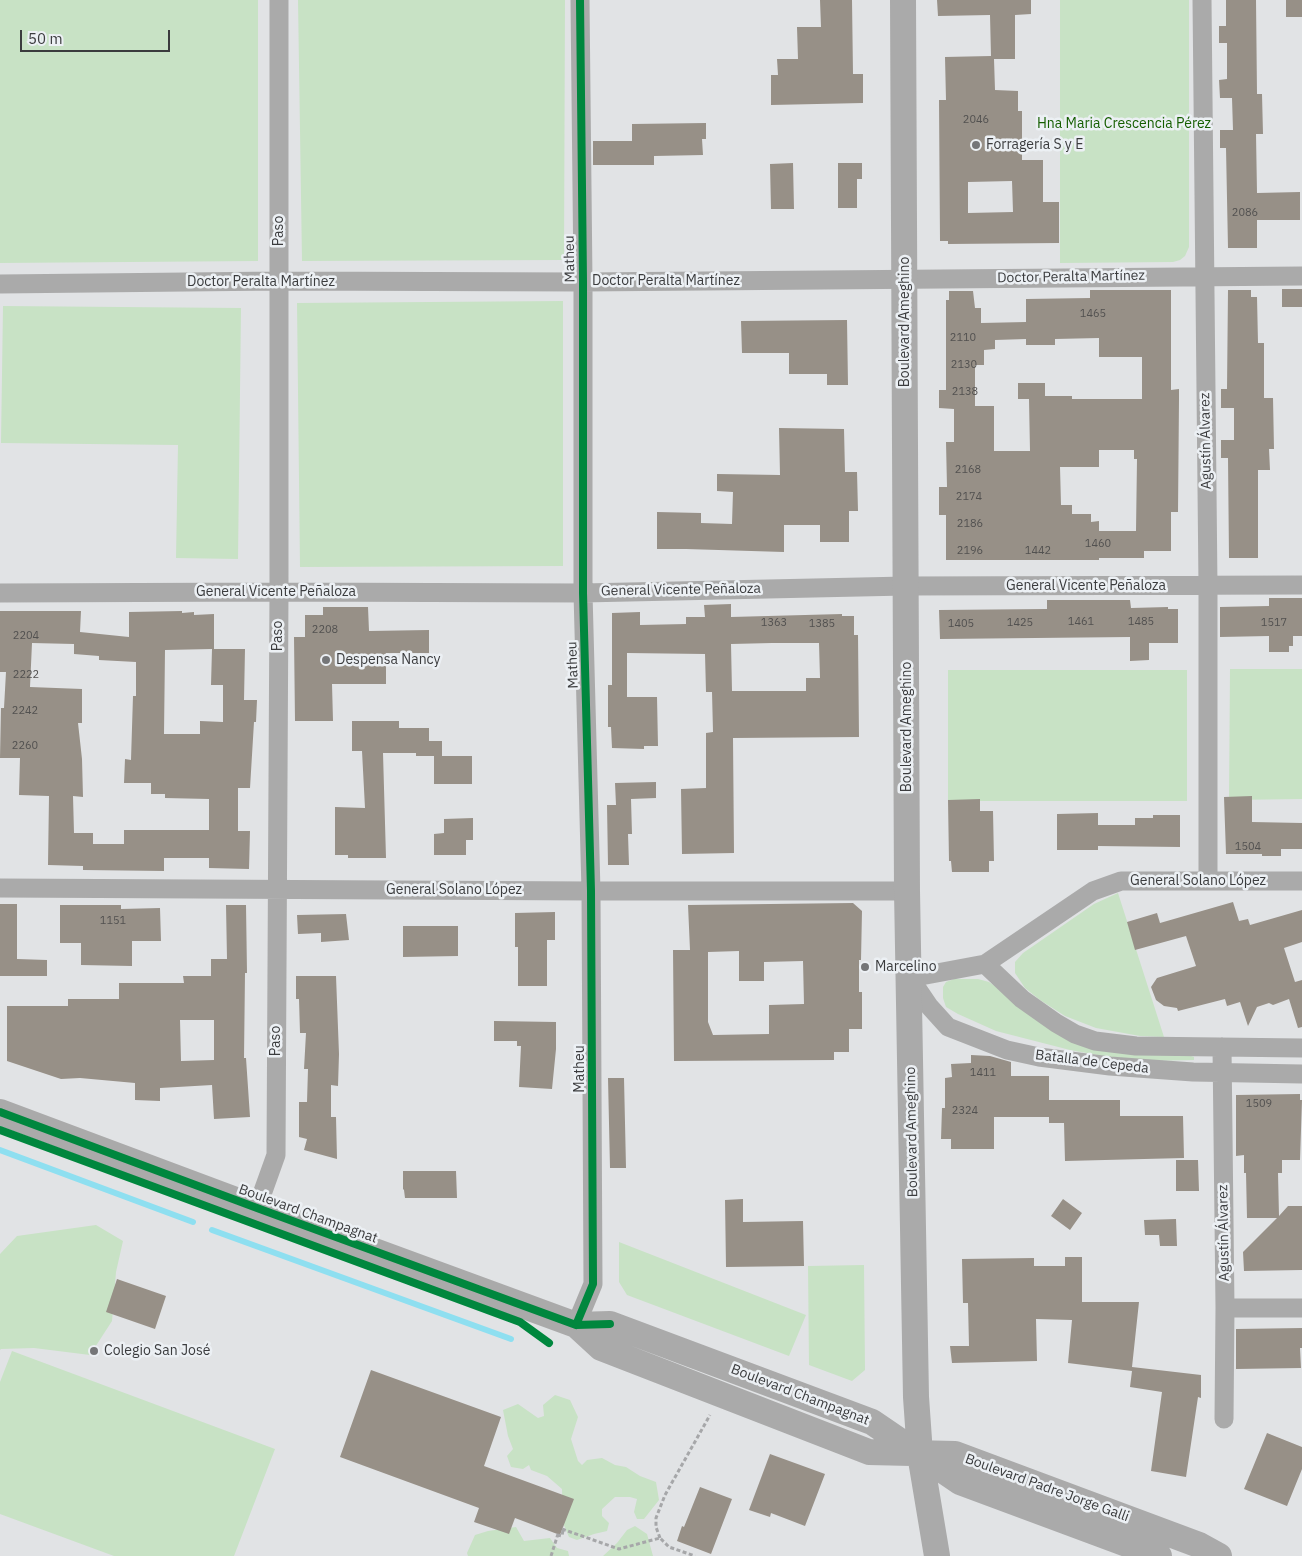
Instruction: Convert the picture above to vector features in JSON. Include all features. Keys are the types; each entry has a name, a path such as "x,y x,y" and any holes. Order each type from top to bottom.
{"main road":[{"name":"Boulevard Ameghino","path":"903,0 907,891 916,1396 920,1454 937,1556"},
{"name":"Boulevard Champagnat","path":"0,1112 576,1325 610,1324 620,1327 872,1422 920,1454"},
{"name":"Boulevard Champagnat","path":"576,1325 601,1348 719,1392 869,1452 920,1454"},
{"name":"Boulevard Padre Jorge Galli","path":"920,1454 955,1454 1205,1552"},
{"name":"Boulevard Padre Jorge Galli","path":"920,1454 960,1482 1160,1556"}],"street":[{"name":"Paso","path":"257,1208 276,1155 279,0"},
{"name":"Matheu","path":"576,1325 593,1284 591,891 583,592 583,282 580,0"},
{"name":"Agustín Álvarez","path":"1202,0 1208,586 1208,882"},
{"name":"Doctor Peralta Martínez","path":"0,284 279,281 583,282 1302,276"},
{"name":"General Vicente Peñaloza","path":"0,593 583,592 906,586 1302,585"},
{"name":"General Solano López","path":"910,978 985,964 1092,890 1121,881 1302,881"},
{"name":"General Solano López","path":"0,888 907,891"},
{"name":"Batalla de Cepeda","path":"985,964 1022,999 1074,1034 1095,1041 1136,1046 1302,1048"},
{"name":"Batalla de Cepeda","path":"910,978 929,1006 948,1027 1007,1050 1039,1057 1110,1066 1222,1073 1302,1074"},
{"name":"Agustín Álvarez","path":"1222,1047 1225,1308 1224,1419"},
{"path":"1225,1308 1302,1308"}],"path":[{"path":"695,1556 669,1547 660,1538 656,1527 656,1518 665,1495 703,1430 719,1392"},
{"path":"551,1556 557,1534 562,1536 563,1529 619,1549 660,1538"}],"green space":[{"path":"0,0 258,0 258,261 0,263"},
{"path":"298,0 565,0 564,260 302,261"},
{"name":"Hna Maria Crescencia Pérez","path":"1060,0 1189,0 1189,247 1185,256 1180,260 1173,262 1060,263"},
{"path":"563,301 563,566 300,567 297,303"},
{"path":"3,306 241,308 238,559 176,558 178,445 1,443"},
{"path":"1230,669 1302,669 1302,799 1229,800"},
{"path":"948,670 1187,670 1187,801 948,801"},
{"path":"1118,893 1164,1037 1140,1036 1096,1028 1065,1016 1025,988 1015,973 1015,962 1023,953 1094,904"},
{"path":"954,979 978,979 989,982 1034,1018 1191,1056 1194,1057 1194,1060 1149,1061 1103,1056 1070,1050 996,1031 946,1007 943,998 943,987 946,982"},
{"path":"96,1225 123,1241 116,1272 112,1321 90,1355 34,1348 0,1350 0,1254 17,1236"},
{"path":"619,1242 806,1315 789,1356 627,1295 619,1282"},
{"path":"864,1265 865,1370 852,1381 809,1365 808,1266"},
{"path":"12,1351 275,1449 234,1556 114,1556 0,1514 0,1382"},
{"path":"555,1395 570,1400 578,1417 571,1439 578,1461 582,1465 587,1460 602,1458 615,1465 626,1467 640,1476 656,1482 659,1500 644,1519 637,1519 634,1512 637,1499 615,1497 602,1509 602,1516 609,1523 607,1531 577,1540 569,1537 563,1523 562,1489 547,1476 531,1470 529,1465 523,1469 511,1467 507,1456 513,1449 508,1436 503,1410 518,1404 538,1418 544,1416 543,1405"},
{"path":"635,1526 647,1534 653,1556 603,1556 627,1530"},
{"path":"516,1527 524,1541 550,1538 557,1548 568,1551 569,1556 468,1556 467,1553 475,1535"}],"building":[{"path":"820,0 852,0 853,74 863,74 863,103 771,105 771,75 778,75 777,59 798,59 797,27 821,27"},
{"path":"937,0 1031,0 1031,14 1015,15 1015,59 994,59 995,90 1018,91 1018,111 1022,111 1022,160 1043,160 1043,202 1059,202 1059,243 948,244 948,241 940,241 939,100 946,100 945,57 991,56 990,15 938,16","holes":["1012,181 1013,212 968,213 968,182"]},
{"path":"1226,0 1256,0 1257,94 1262,94 1263,134 1256,134 1257,193 1300,192 1300,220 1257,220 1257,248 1228,248 1226,148 1220,148 1220,130 1233,130 1232,98 1220,98 1219,80 1227,79 1227,43 1219,43 1219,26 1226,26"},
{"path":"1286,0 1302,0 1302,17 1286,17"},
{"path":"706,123 706,139 702,139 703,155 654,156 654,165 593,165 593,141 632,141 632,124"},
{"path":"793,163 794,209 771,209 770,164"},
{"path":"838,163 862,163 862,179 857,179 857,208 838,208"},
{"path":"1282,289 1302,289 1302,307 1282,307"},
{"path":"1090,290 1171,290 1171,390 1179,389 1179,399 1178,512 1171,512 1171,551 1144,551 1144,558 1099,558 1099,560 946,560 946,515 939,515 939,487 947,487 946,442 954,442 954,409 939,408 939,390 946,390 946,300 949,300 949,291 973,291 975,308 981,308 981,323 1026,322 1026,299 1090,298","holes":["1099,338 1099,357 1142,357 1142,399 1072,399 1072,396 1045,396 1045,383 1018,383 1018,399 1029,399 1030,451 994,451 994,406 975,406 975,365 984,365 984,350 995,349 995,340 1026,339 1026,345 1055,345 1055,339","1099,450 1134,450 1134,459 1137,459 1136,531 1099,531 1099,521 1091,522 1091,514 1072,514 1072,505 1061,505 1060,467 1099,467"]},
{"path":"1228,290 1251,290 1251,297 1257,297 1258,343 1264,343 1264,398 1273,398 1274,449 1269,449 1270,470 1258,470 1258,558 1229,558 1228,458 1221,458 1221,440 1234,440 1234,408 1221,408 1221,389 1227,389"},
{"path":"847,320 848,385 827,385 827,374 789,374 789,353 742,353 741,321"},
{"path":"779,428 844,429 845,472 857,472 858,511 849,511 849,542 820,542 820,525 784,525 784,552 657,549 657,512 701,513 701,523 732,524 733,492 717,491 717,474 780,475"},
{"path":"1269,598 1302,598 1302,636 1293,636 1293,646 1289,646 1289,652 1269,652 1269,636 1220,637 1220,607 1269,606"},
{"path":"1047,600 1130,600 1131,608 1168,607 1168,609 1178,609 1178,643 1149,643 1149,660 1130,661 1130,637 940,639 939,610 1047,609"},
{"path":"731,604 731,617 842,614 842,616 854,616 854,635 858,635 859,737 733,738 734,853 682,854 681,789 706,788 706,733 713,732 712,692 706,692 705,654 627,653 627,697 657,697 658,746 644,746 644,749 612,748 611,727 608,727 608,685 612,685 612,613 640,612 640,625 686,624 686,617 705,617 704,605","holes":["819,643 820,678 806,678 806,691 732,691 731,644"]},
{"path":"323,607 368,607 369,631 429,630 429,653 386,653 386,684 332,684 333,721 295,721 294,637 305,637 305,615 323,615"},
{"path":"0,611 81,611 80,632 129,637 129,612 182,611 182,613 194,612 194,615 214,614 214,649 245,649 244,700 257,700 250,788 238,788 238,831 250,831 249,869 209,868 209,858 164,858 164,871 83,870 83,866 48,865 49,796 19,795 20,758 0,758 1,708 4,708 6,672 0,672","holes":["32,643 74,644 74,654 99,656 99,660 136,662 136,696 133,696 131,760 125,759 124,783 151,783 151,794 165,794 165,798 209,799 209,830 124,830 124,844 93,844 93,833 74,833 73,796 83,797 82,759 78,723 82,723 82,689 30,687","212,649 211,685 223,685 223,722 200,721 200,734 164,734 165,650"]},
{"path":"352,721 399,721 399,728 429,728 429,741 442,741 442,756 416,756 416,753 383,753 386,858 348,858 348,855 335,855 335,807 365,808 362,751 352,751"},
{"path":"434,756 472,756 472,784 434,784"},
{"path":"656,782 656,798 631,799 632,834 628,834 629,865 608,865 607,805 616,805 615,783"},
{"path":"1252,796 1252,822 1302,823 1302,849 1281,849 1281,856 1226,854 1224,797"},
{"path":"980,799 980,811 993,811 994,861 989,861 989,872 952,872 951,861 949,861 948,800"},
{"path":"1098,813 1098,825 1135,825 1135,818 1153,818 1153,815 1180,815 1180,847 1098,846 1098,850 1057,850 1057,814"},
{"path":"473,818 473,840 466,840 466,855 434,855 434,834 444,833 444,819"},
{"path":"1233,902 1239,921 1248,919 1250,925 1302,910 1302,942 1284,948 1295,982 1302,980 1302,1027 1298,1028 1289,999 1273,1005 1269,1003 1257,1007 1248,1026 1240,1002 1227,1006 1225,999 1178,1011 1177,1008 1164,1006 1156,1000 1151,987 1157,978 1196,966 1186,936 1135,950 1127,922 1157,913 1160,923"},
{"path":"853,903 862,911 859,992 862,992 862,1029 849,1029 849,1052 834,1052 834,1060 674,1061 673,950 690,950 688,905","holes":["739,951 739,981 764,981 764,962 803,961 804,1004 769,1005 769,1034 713,1035 708,1022 708,952"]},
{"path":"0,904 17,904 17,959 47,960 47,976 0,976"},
{"path":"60,905 121,905 121,909 160,908 161,941 132,941 132,966 81,965 81,943 60,943"},
{"path":"226,905 246,905 247,973 245,973 244,1058 246,1058 250,1117 214,1119 212,1085 160,1088 160,1101 135,1100 135,1083 80,1078 61,1079 7,1061 7,1006 68,1006 68,999 119,999 119,983 184,983 183,976 211,976 211,959 227,959","holes":["180,1020 214,1020 214,1060 181,1061"]},
{"path":"555,912 555,940 547,940 547,986 518,986 518,947 515,947 515,913"},
{"path":"346,914 349,940 321,942 321,933 298,934 297,915"},
{"path":"403,926 458,926 458,956 403,957"},
{"path":"296,976 336,976 339,1054 338,1086 331,1085 331,1117 336,1117 337,1159 304,1150 307,1139 299,1137 299,1102 307,1102 308,1069 304,1069 306,1033 300,1033 299,999 296,999"},
{"path":"494,1021 556,1022 556,1049 552,1089 519,1087 521,1046 517,1046 517,1041 494,1041"},
{"path":"971,1055 990,1056 1011,1062 1011,1076 1049,1076 1049,1100 1120,1100 1120,1116 1183,1116 1184,1158 1065,1161 1064,1123 1049,1123 1049,1117 994,1117 994,1149 951,1149 951,1139 941,1139 942,1108 945,1108 945,1078 952,1077 951,1064 971,1063"},
{"path":"608,1078 624,1078 626,1168 610,1168"},
{"path":"1300,1094 1300,1100 1302,1100 1300,1160 1282,1160 1282,1173 1278,1173 1279,1216 1288,1206 1302,1206 1302,1270 1244,1271 1243,1252 1277,1218 1247,1218 1244,1155 1236,1156 1236,1095"},
{"path":"1176,1160 1198,1160 1199,1191 1176,1191"},
{"path":"403,1171 456,1171 457,1198 405,1198"},
{"path":"743,1199 743,1222 803,1221 804,1266 726,1267 725,1200"},
{"path":"1063,1199 1082,1213 1070,1230 1051,1216"},
{"path":"1176,1219 1177,1246 1160,1246 1159,1235 1145,1235 1144,1220"},
{"path":"1065,1257 1082,1257 1082,1302 1139,1302 1132,1367 1201,1375 1201,1398 1198,1397 1186,1477 1151,1471 1162,1392 1130,1387 1132,1371 1068,1363 1072,1320 1036,1319 1037,1361 952,1363 950,1346 969,1346 968,1303 963,1303 962,1259 1034,1258 1034,1266 1065,1266"},
{"path":"117,1279 166,1296 155,1329 106,1312"},
{"path":"1302,1328 1301,1368 1236,1369 1236,1329"},
{"path":"371,1370 501,1417 484,1466 574,1499 560,1535 515,1518 509,1534 474,1522 479,1508 340,1457"},
{"path":"1267,1433 1302,1447 1302,1469 1287,1506 1244,1489"},
{"path":"770,1454 825,1474 805,1526 771,1513 770,1517 749,1510"},
{"path":"700,1487 732,1499 711,1554 677,1541"}],"waterway":[{"path":"0,1150 193,1222"},
{"path":"212,1230 511,1339"}],"cycle path":[{"path":"576,1325 593,1284 591,891 583,593 583,282 580,0"},
{"path":"0,1112 576,1325 610,1324"},
{"path":"0,1130 520,1322 549,1343"}],"place":[{"name":"Forragería S y E","path":"976,145"},
{"name":"Despensa Nancy","path":"326,660"},
{"name":"Marcelino","path":"865,967"},
{"name":"Colegio San José","path":"94,1351"}]}
